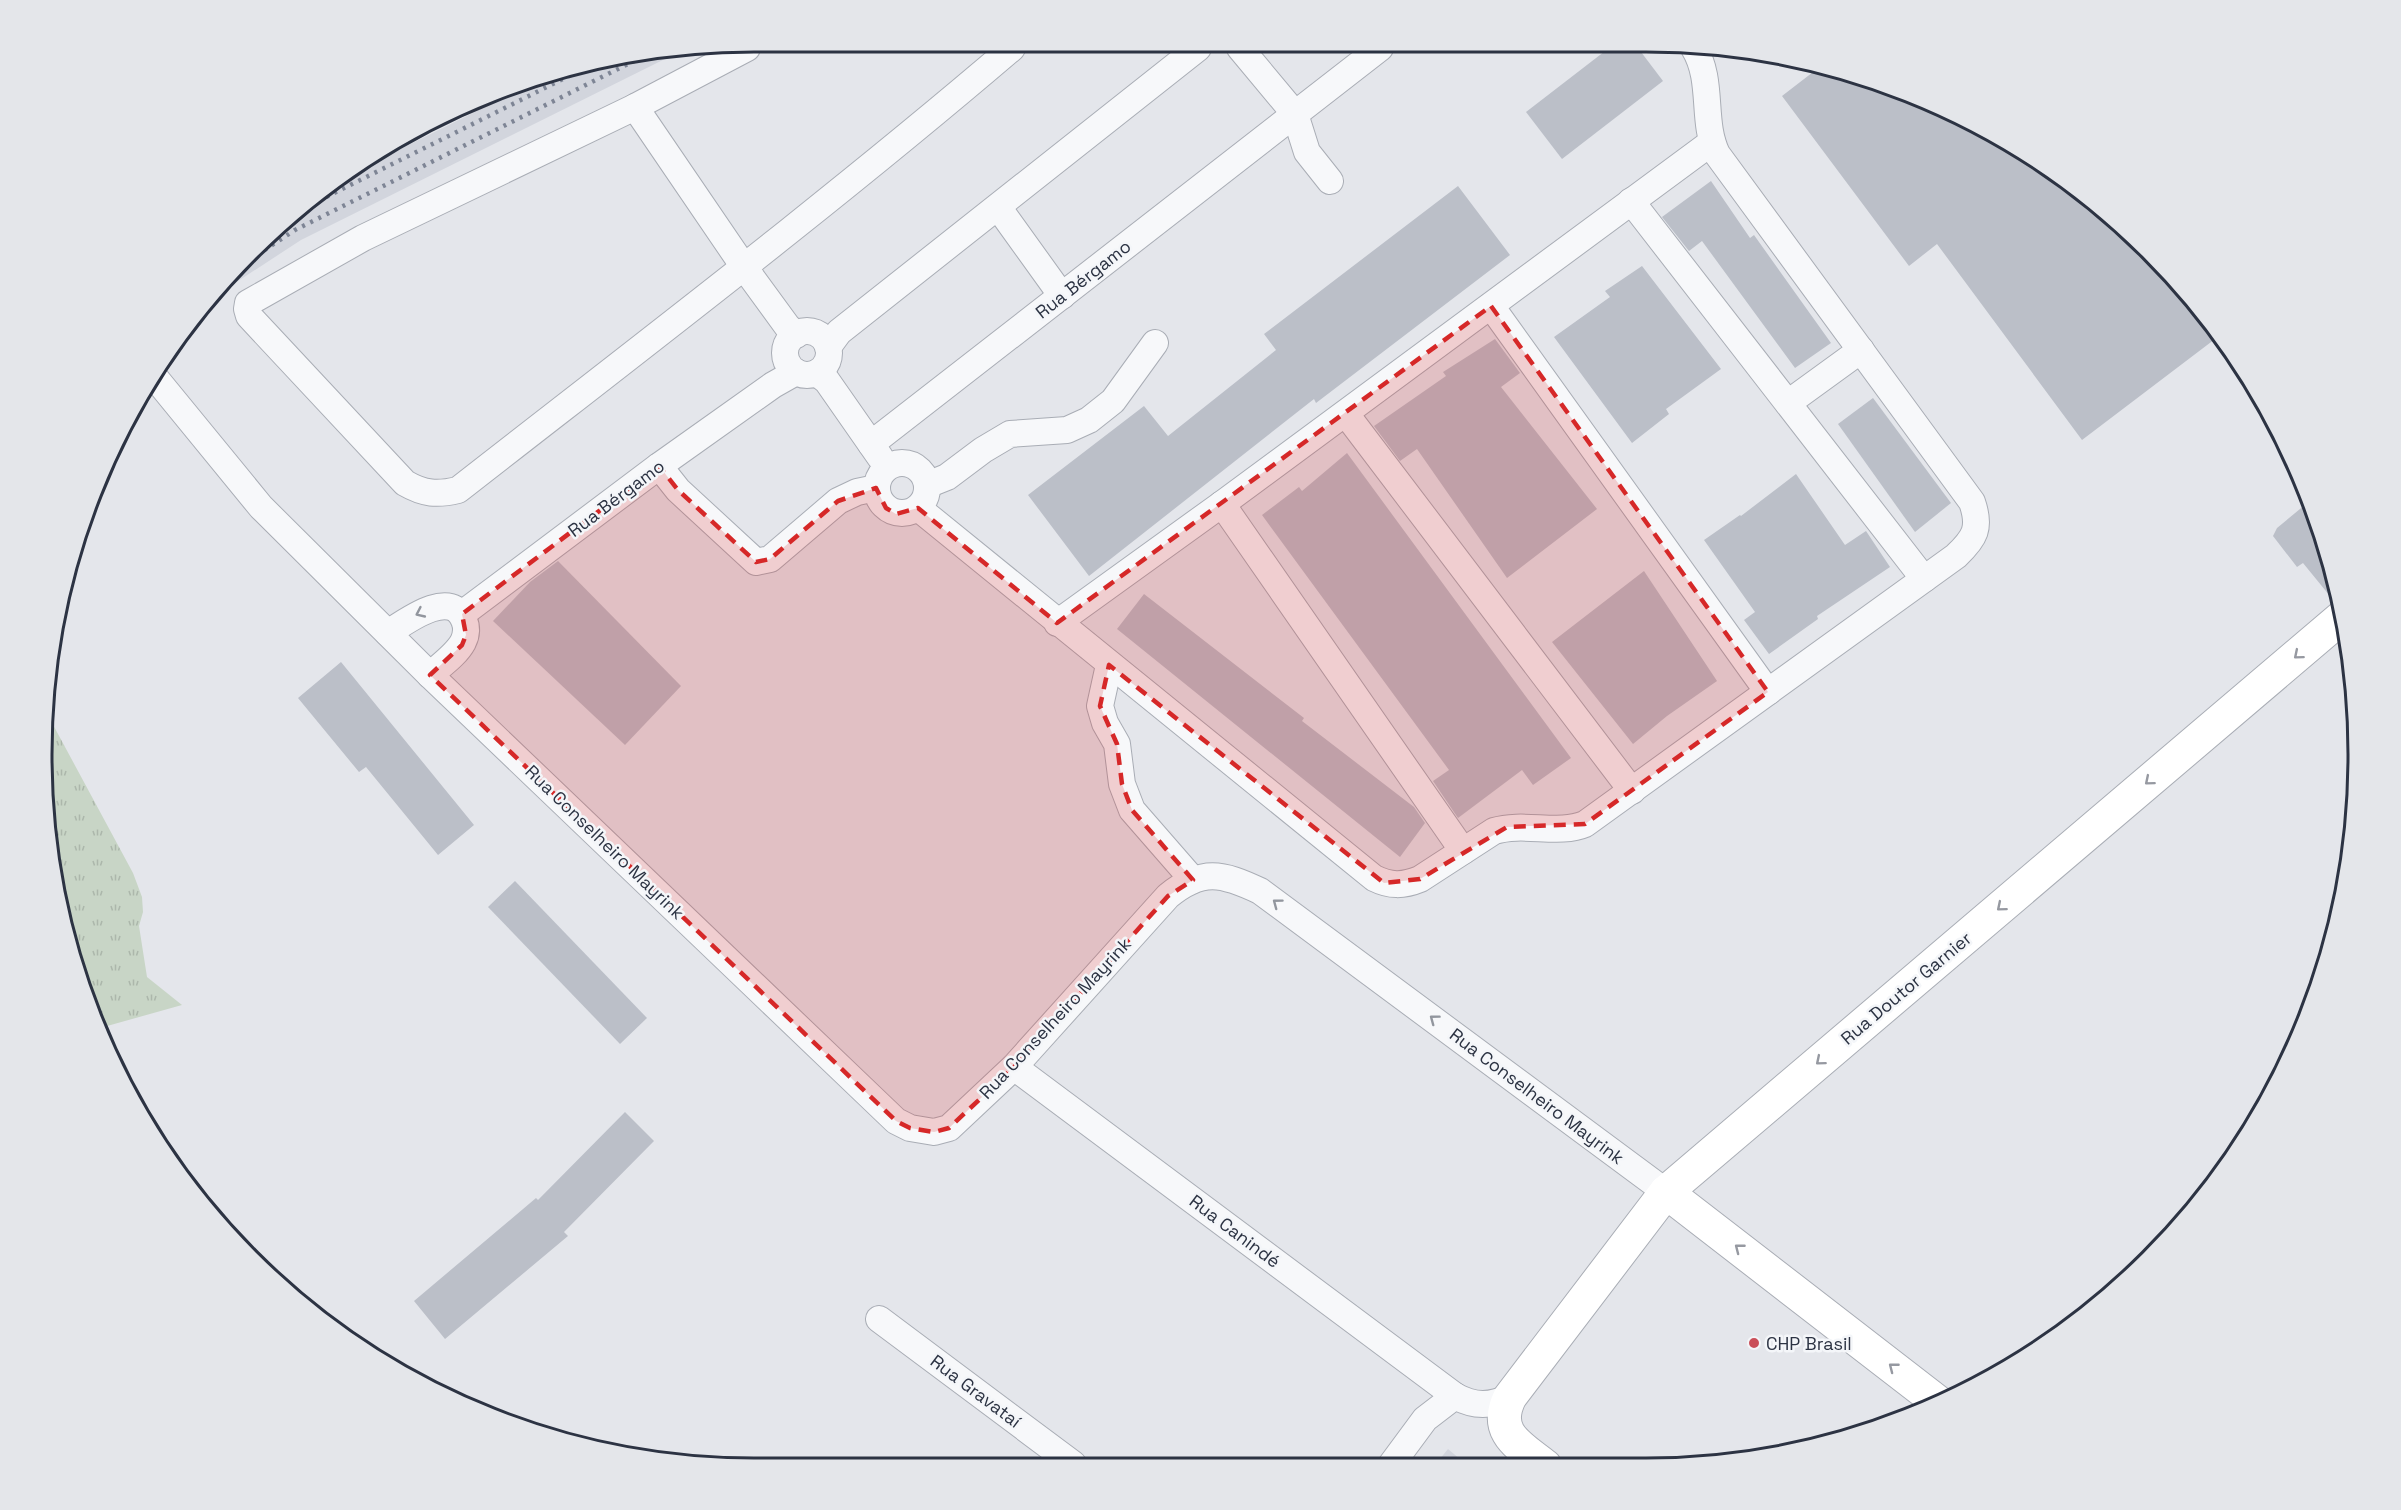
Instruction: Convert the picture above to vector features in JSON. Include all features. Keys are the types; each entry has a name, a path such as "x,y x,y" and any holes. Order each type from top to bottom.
{"main road":[{"name":"Rua Doutor Garnier","path":"1534,1458 1512,1440 1506,1430 1505,1407 1510,1396 1666,1192 2336,622"},
{"name":"Rua Conselheiro Mayrink","path":"1666,1192 1931,1397"}],"street":[{"path":"738,53 635,107 363,238 248,303 249,316 405,483 418,491 444,494 458,490 918,129 1007,52"},
{"name":"Rua Bérgamo","path":"462,614 659,466 813,362 998,207 1193,52"},
{"path":"1243,52 1295,114 1307,152 1330,181"},
{"name":"Rua Bérgamo","path":"871,444 1375,52"},
{"path":"918,508 1374,878 1395,885 1408,884 1494,831 1508,827 1577,828 1585,825 1924,579 1967,546 1974,537 1977,525 1972,502 1717,154 1712,142 1708,93 1703,67 1697,55"},
{"path":"635,107 792,333 786,351 813,362 871,444 881,478 879,499 886,508 896,513 908,513 918,508 926,498 927,485 922,472 912,464 899,463 881,478 838,501 770,559 756,562 678,490 659,466"},
{"path":"1057,623 1346,414 1712,142"},
{"path":"1631,201 1924,579"},
{"path":"998,207 1062,296"},
{"path":"1491,306 1768,692"},
{"path":"927,485 947,477 983,450 1010,434 1067,430 1089,420 1113,401 1155,343"},
{"path":"1788,403 1861,350"},
{"name":"Rua Conselheiro Mayrink","path":"160,383 261,507 430,675 896,1121 910,1128 934,1132 949,1128 1014,1067 1168,896 1182,884 1205,875 1231,877 1260,891 1666,1192"},
{"path":"1346,414 1632,790"},
{"path":"1222,504 1463,851"},
{"path":"388,633 412,617 433,608 443,606 462,614 466,625 466,635 462,645 430,675"},
{"path":"1109,665 1100,706 1105,723 1118,744 1122,783 1132,810 1194,879"},
{"name":"Rua Canindé","path":"1014,1067 1455,1396"},
{"name":"Rua Gravataí","path":"879,1319 1065,1458"},
{"path":"1425,1419 1431,1377"},
{"path":"1396,1458 1425,1419 1455,1396 1480,1405 1496,1403 1510,1396"}],"highlighted area":[{"path":"1491,306 1768,692 1585,824 1507,827 1420,879 1384,883 1109,665 1100,706 1117,744 1122,784 1132,810 1193,880 1168,896 1014,1067 949,1128 934,1132 910,1128 896,1121 430,675 462,645 466,635 462,614 659,466 678,490 756,562 770,559 838,501 876,488 886,508 896,514 918,508 1057,623"}],"shaded area":[{"path":"665,59 301,240 235,283 258,258 327,198 403,148 489,105 529,90 573,76"},
{"path":"1448,1449 1459,1458 1441,1458"}],"green space":[{"path":"53,725 133,873 142,897 143,912 139,926 147,977 182,1005 107,1026 76,937 66,892 54,801"}],"building":[{"path":"1604,52 1641,52 1663,81 1562,159 1526,112"},
{"path":"1812,73 1828,76 1915,106 1997,147 2074,198 2109,227 2143,258 2213,341 2082,440 1937,244 1909,266 1782,96"},
{"path":"1711,181 1750,238 1754,235 1831,343 1795,368 1702,241 1689,251 1662,217"},
{"path":"1458,186 1510,255 1316,403 1314,399 1089,576 1028,495 1144,406 1168,436 1276,350 1264,334"},
{"path":"1642,266 1721,369 1666,409 1669,414 1632,443 1554,337 1610,297 1605,291"},
{"path":"1495,339 1520,373 1501,387 1597,509 1507,578 1417,449 1400,461 1374,426 1446,376 1443,372"},
{"path":"1873,398 1951,503 1915,532 1838,424"},
{"path":"1347,453 1571,758 1533,785 1522,770 1458,818 1433,781 1449,770 1262,515 1299,487 1302,491"},
{"path":"1796,474 1845,545 1866,531 1890,567 1817,616 1818,619 1769,654 1744,620 1755,612 1704,540 1741,516"},
{"path":"2303,507 2325,573 2330,596 2303,563 2297,567 2273,536 2277,528"},
{"path":"558,561 681,686 625,745 493,621 530,582"},
{"path":"1644,571 1717,681 1667,716 1633,744 1552,642"},
{"path":"1144,594 1304,718 1302,721 1414,807 1425,823 1400,857 1117,629"},
{"path":"341,662 474,825 438,855 366,767 359,772 298,698"},
{"path":"515,881 647,1018 620,1044 488,907"},
{"path":"625,1112 654,1141 564,1232 568,1236 445,1339 414,1301 536,1198 538,1200"}],"railway":[{"path":"273,245 295,230 627,65"},
{"path":"334,193 562,80"}],"place":[{"name":"CHP Brasil","path":"1754,1343"}]}
